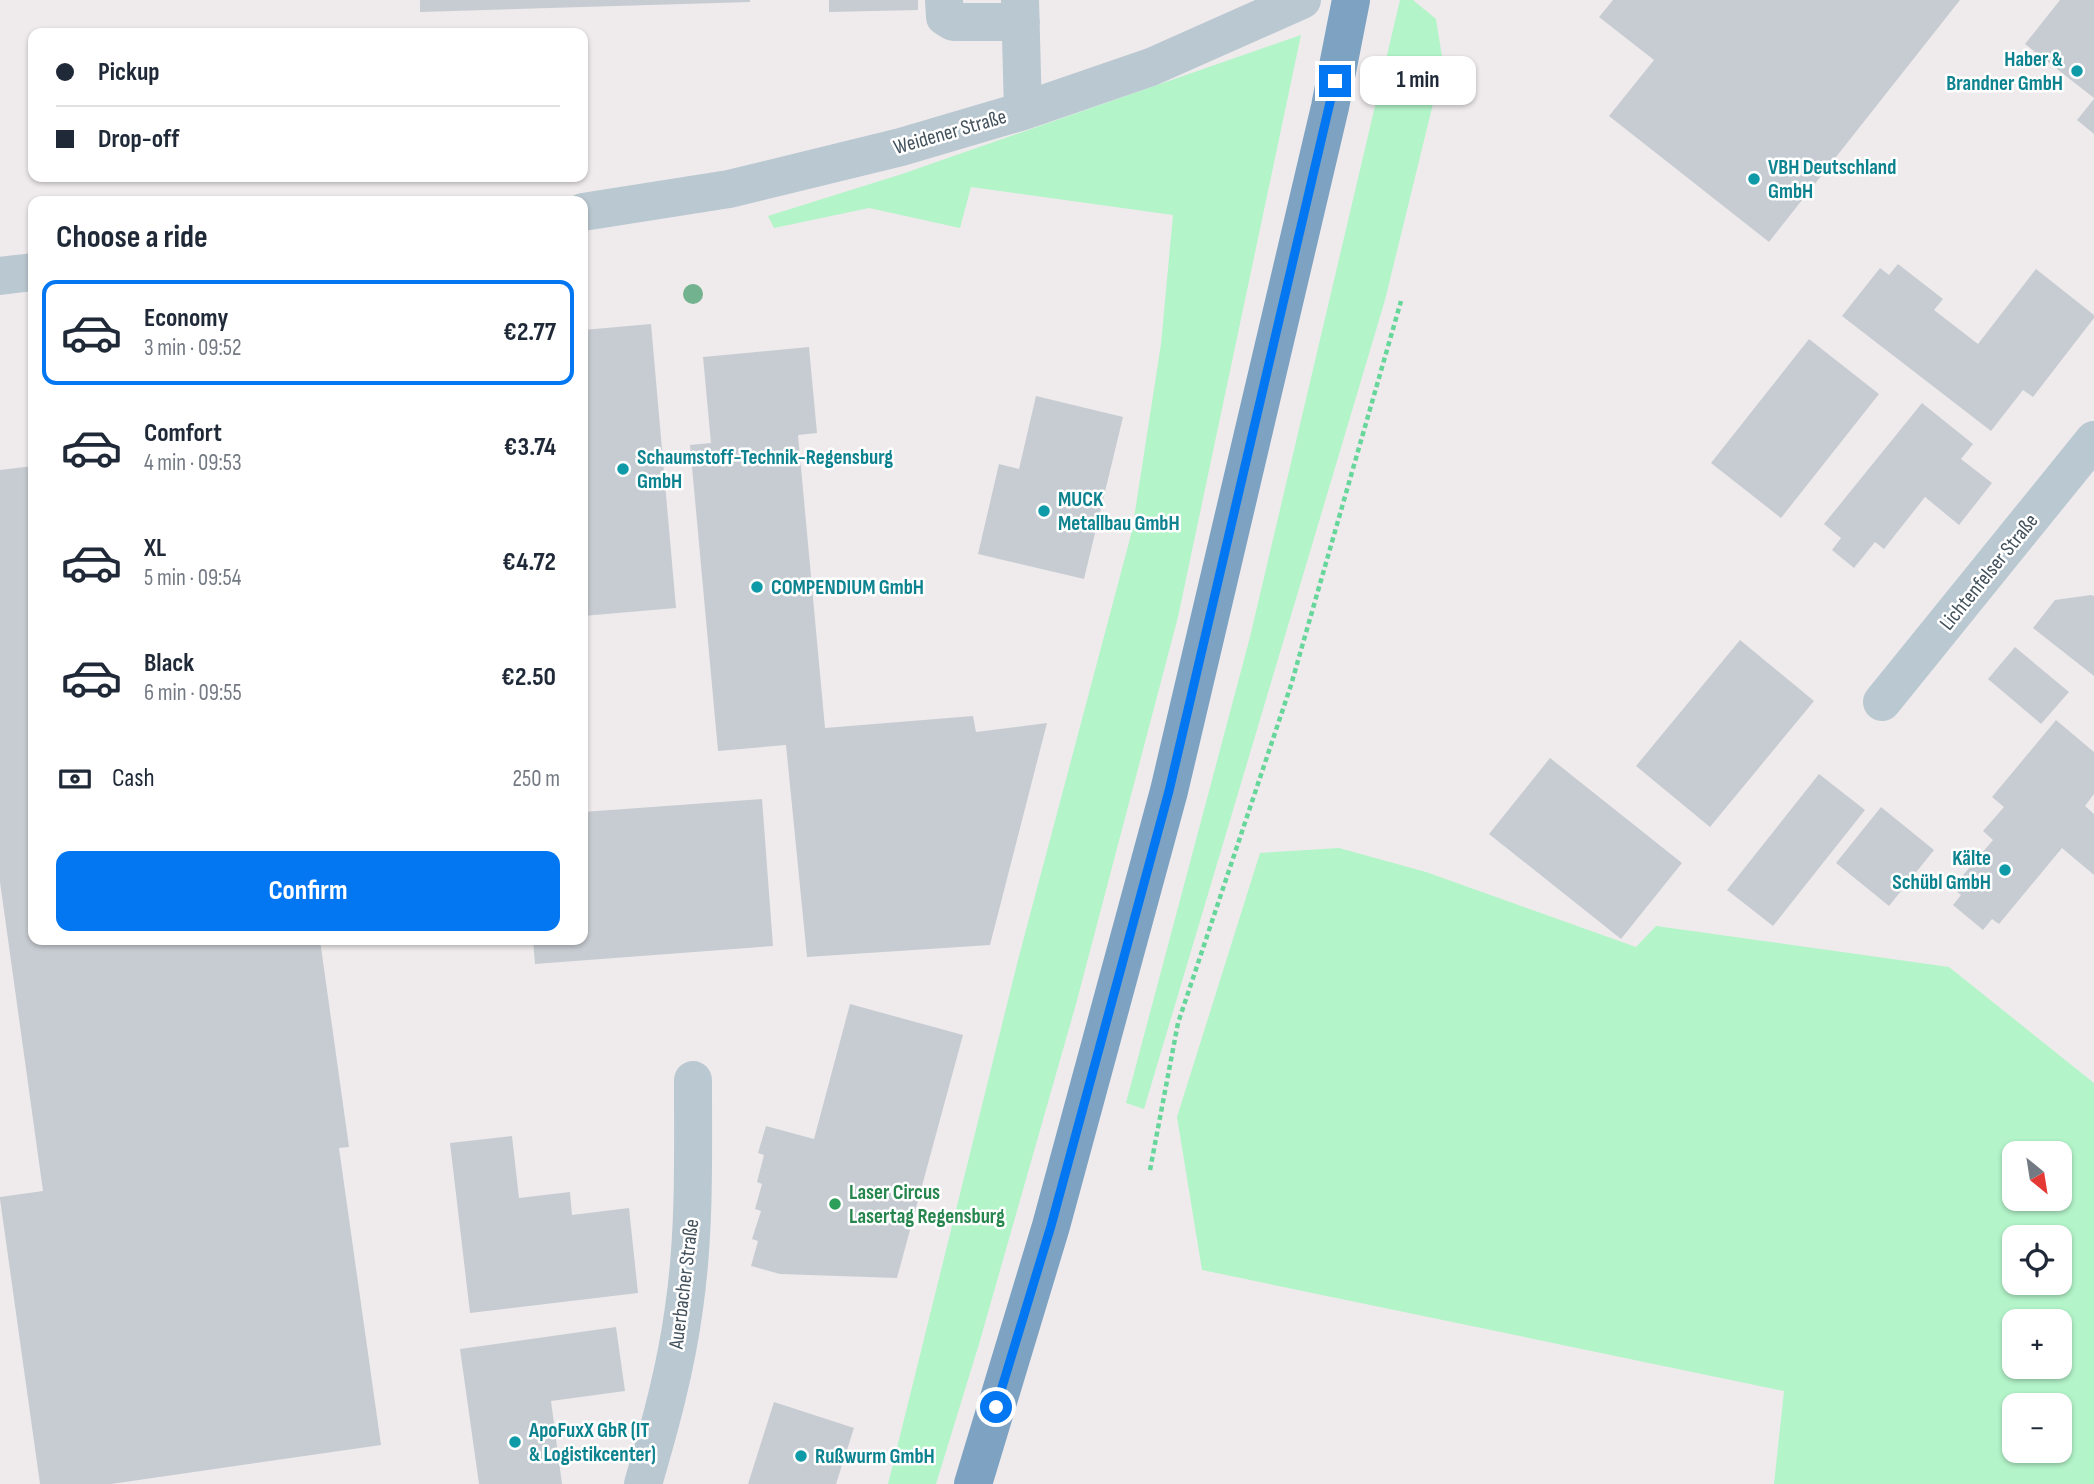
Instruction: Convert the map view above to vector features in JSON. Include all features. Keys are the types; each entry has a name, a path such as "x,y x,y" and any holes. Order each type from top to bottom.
{"highway":[{"path":"973,1484 1051,1226 1169,791 1330,107 1351,0"}],"street":[{"path":"944,0 945,17 953,22 1021,11 1023,111"},
{"name":"Weidener Straße","path":"588,211 729,189 901,147 1023,111 1151,67 1302,0"},
{"path":"0,276 28,273"},
{"name":"Lichtenfelser Straße","path":"1882,702 2094,440"},
{"name":"Auerbacher Straße","path":"643,1484 665,1410 684,1308 693,1209 693,1080"}],"path":[{"path":"1150,1170 1178,1023 1291,685 1401,301"}],"green space":[{"path":"1400,0 1413,0 1436,19 1443,63 1385,300 1144,1109 1126,1103 1250,637"},
{"path":"1301,35 1178,617 1076,1004 936,1484 888,1484 1018,960 1132,531 1161,344 1173,215 971,187 960,228 869,208 774,228 768,216 902,174"},
{"path":"1339,848 1426,872 1636,947 1656,926 1949,967 2094,1083 2094,1484 1774,1484 1784,1391 1202,1270 1177,1117 1260,853"}],"building":[{"path":"420,0 750,0 750,2 420,12"},
{"path":"829,0 918,0 918,10 829,12"},
{"name":"VBH Deutschland GmbH","path":"1613,0 1960,0 1769,242 1609,116 1654,60 1599,17"},
{"name":"Haber & Brandner GmbH","path":"2060,0 2094,0 2094,98 2025,44"},
{"name":"Haber & Brandner GmbH","path":"2094,99 2094,134 2077,120"},
{"path":"1898,264 1943,299 1934,310 1978,344 2036,269 2094,315 2094,318 2033,397 2023,390 1991,431 1842,316 1880,268 1889,275"},
{"name":"Schaumstoff-Technik-Regensburg GmbH","path":"651,324 676,608 588,616 588,330"},
{"path":"1809,339 1879,394 1781,518 1711,463"},
{"path":"809,347 817,433 798,435 825,728 973,716 976,732 1047,723 990,945 807,957 786,745 718,751 690,445 711,443 703,357"},
{"name":"MUCK Metallbau GmbH","path":"1036,396 1123,417 1084,579 978,554 999,464 1019,469"},
{"path":"1922,403 1973,444 1961,459 1992,483 1959,525 1925,497 1884,549 1875,542 1854,568 1832,550 1841,538 1824,524"},
{"path":"28,467 28,945 321,945 349,1147 339,1148 381,1445 111,1484 40,1484 0,1199 43,1191 0,882 0,470"},
{"path":"2094,596 2094,676 2033,628 2055,600"},
{"path":"1740,640 1814,701 1710,827 1636,766"},
{"path":"2015,647 2069,692 2041,724 1988,679"},
{"path":"2056,720 2094,752 2094,794 2085,806 2094,814 2094,875 2062,848 1999,924 1992,919 1983,930 1953,905 1961,895 1952,888 1993,840 1983,831 2004,807 1992,797"},
{"path":"1550,758 1682,863 1621,939 1489,834"},
{"path":"1819,774 1865,810 1773,926 1727,890"},
{"path":"762,799 773,946 535,964 533,945 588,945 588,812"},
{"path":"1881,807 1934,850 1889,906 1836,863"},
{"path":"850,1004 963,1035 897,1278 780,1274 751,1266 758,1241 752,1239 761,1211 755,1209 762,1184 757,1182 764,1155 758,1153 766,1126 814,1139"},
{"path":"512,1136 519,1198 570,1192 572,1215 629,1208 638,1293 470,1313 450,1143"},
{"name":"ApoFuxX GbR (IT & Logistikcenter)","path":"616,1327 625,1391 551,1401 562,1484 479,1484 460,1349"},
{"name":"Rußwurm GmbH","path":"774,1402 854,1428 836,1484 748,1484"}],"place":[{"name":"Haber & Brandner GmbH","path":"2077,71"},
{"name":"VBH Deutschland GmbH","path":"1754,179"},
{"name":"Schaumstoff-Technik-Regensburg GmbH","path":"623,469"},
{"name":"MUCK Metallbau GmbH","path":"1044,511"},
{"name":"COMPENDIUM GmbH","path":"757,587"},
{"name":"Kälte Schübl GmbH","path":"2005,870"},
{"name":"Laser Circus Lasertag Regensburg","path":"835,1204"},
{"name":"ApoFuxX GbR (IT & Logistikcenter)","path":"515,1442"},
{"name":"Rußwurm GmbH","path":"801,1456"}],"route":[{"path":"996,1407 1051,1226 1169,791 1335,81"}]}
